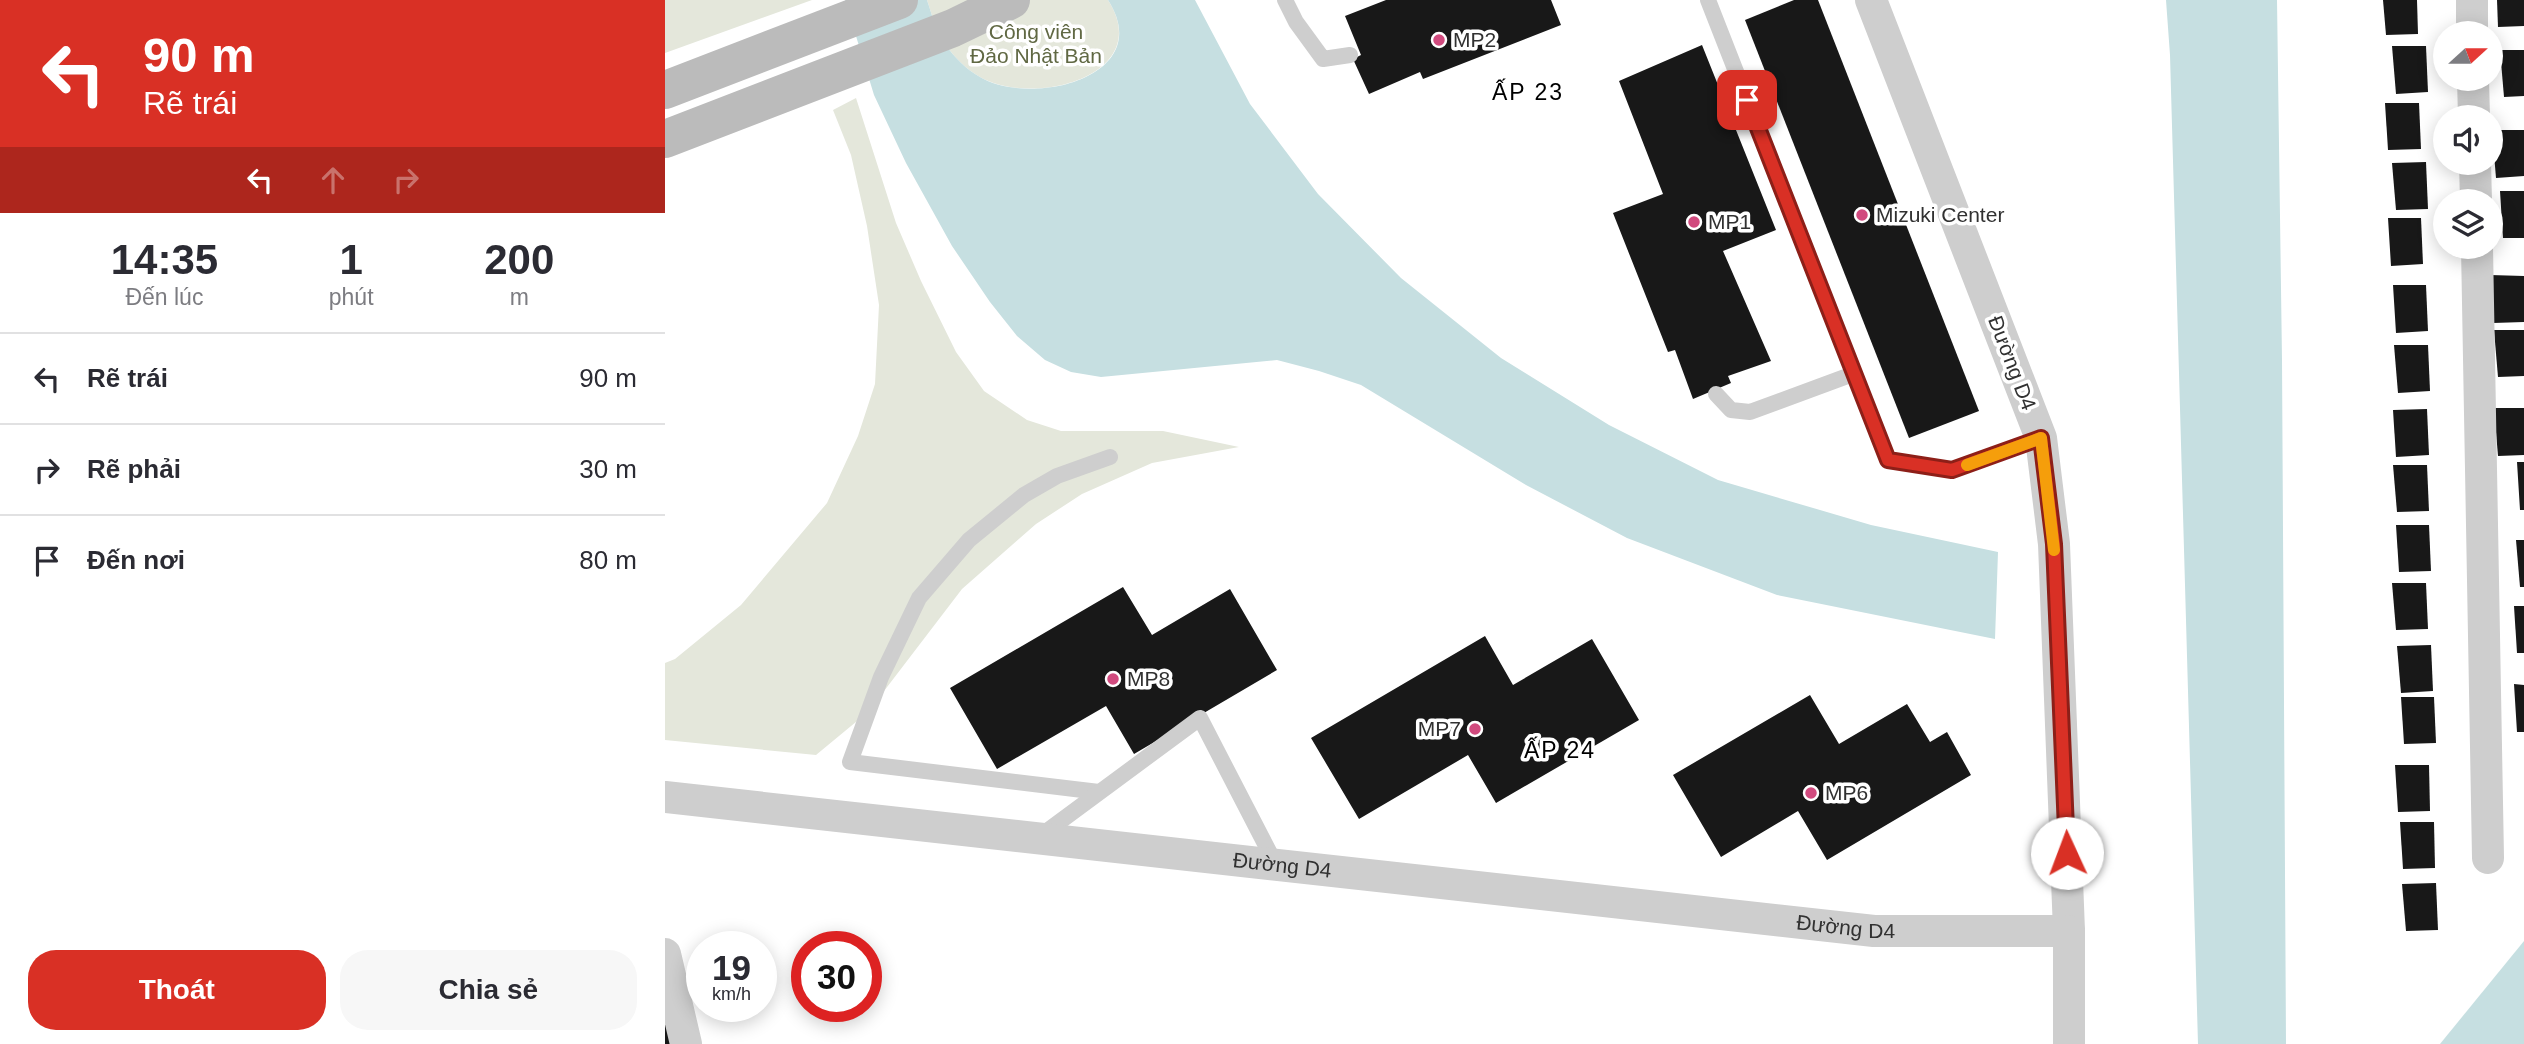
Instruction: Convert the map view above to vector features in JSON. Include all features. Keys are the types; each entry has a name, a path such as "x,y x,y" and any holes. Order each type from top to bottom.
{"street":[{"path":"665,90 899,0"},
{"path":"665,139 953,28 1011,0"},
{"name":"Đường D4","path":"665,797 1874,931 2069,931 2054,544 2041,438 1871,0"},
{"path":"2472,0 2472,21"},
{"path":"2477,259 2488,858"},
{"path":"2069,931 2069,1044"},
{"path":"665,954 686,1044"}],"lane":[{"path":"1285,0 1296,22 1323,59 1350,55"},
{"path":"1708,0 1888,460 1952,470 2041,438"},
{"path":"1716,394 1731,410 1750,412 1853,374"},
{"path":"1099,792 850,762 881,677 919,598 969,540 1024,495 1057,476 1110,457"},
{"path":"1038,838 1200,718 1276,865"}],"green space":[{"path":"665,0 812,0 665,53"},
{"name":"Công viên Đảo Nhật Bản","path":"927,0 1108,0 1118,26 1116,48 1103,65 1082,78 1057,86 1030,89 1003,86 975,74 952,54 939,34"},
{"path":"856,98 896,223 921,281 956,352 984,391 1027,420 1061,431 1163,431 1239,447 1152,463 1082,494 1036,524 962,589 868,712 816,755 665,740 665,663 675,659 741,605 827,503 858,436 875,384 879,305 867,226 851,155 833,110"}],"water":[{"path":"845,0 927,0 942,40 966,67 980,77 1003,86 1029,89 1057,86 1082,79 1103,66 1116,48 1119,26 1108,0 1195,0 1250,104 1318,194 1401,278 1501,358 1609,425 1718,480 1871,525 1998,552 1995,639 1777,595 1627,538 1526,485 1361,385 1319,371 1277,360 1101,377 1071,372 1045,360 1017,336 952,246 906,163 874,95"},
{"path":"2166,0 2277,0 2286,1044 2198,1044 2170,55"},
{"path":"2524,941 2524,1044 2440,1044"}],"building":[{"name":"MP2","path":"1386,0 1551,0 1561,25 1423,79 1420,72 1369,94 1353,59 1361,55 1345,16"},
{"name":"Mizuki Center","path":"1794,0 1818,0 1979,411 1909,438 1745,20"},
{"path":"2383,0 2417,0 2418,34 2386,35"},
{"path":"2497,0 2524,0 2524,26 2503,27 2503,21 2498,21"},
{"name":"MP1","path":"1702,45 1776,230 1723,251 1771,361 1728,376 1731,383 1693,399 1675,350 1668,352 1613,213 1663,194 1619,81"},
{"path":"2392,46 2426,46 2428,92 2396,94"},
{"path":"2503,50 2524,50 2524,96 2504,97"},
{"path":"2385,103 2419,103 2421,149 2388,150"},
{"path":"2503,130 2524,130 2524,176 2496,178 2496,175 2503,175"},
{"path":"2426,162 2428,209 2396,210 2392,163"},
{"path":"2503,191 2524,191 2524,238 2503,238"},
{"path":"2388,218 2421,218 2423,264 2391,266"},
{"path":"2490,275 2524,276 2524,322 2493,323"},
{"path":"2393,285 2426,285 2428,331 2396,333"},
{"path":"2494,330 2524,330 2524,376 2498,377"},
{"path":"2394,345 2428,345 2430,391 2398,393"},
{"path":"2494,408 2524,408 2524,455 2498,456"},
{"path":"2427,409 2429,455 2396,457 2393,410"},
{"path":"2517,462 2524,462 2524,510 2520,510"},
{"path":"2393,465 2427,465 2429,511 2397,512"},
{"path":"2396,525 2429,525 2431,571 2399,572"},
{"path":"2516,540 2524,540 2524,587 2520,587"},
{"path":"2392,583 2426,583 2428,629 2396,630"},
{"name":"MP8","path":"1123,587 1152,635 1230,589 1277,670 1134,754 1106,706 997,769 950,688"},
{"path":"2514,606 2524,606 2524,653 2517,653"},
{"name":"MP7","path":"1485,636 1513,685 1592,639 1639,720 1496,803 1468,755 1359,819 1311,738"},
{"path":"2431,645 2433,691 2401,693 2397,646"},
{"path":"2514,684 2524,685 2524,732 2517,732"},
{"name":"MP6","path":"1810,695 1839,744 1907,704 1930,742 1947,732 1971,775 1827,860 1798,811 1721,857 1673,775"},
{"path":"2401,697 2434,697 2436,743 2404,744"},
{"path":"2395,765 2429,765 2430,811 2398,812"},
{"path":"2400,822 2434,822 2435,868 2403,869"},
{"path":"2436,883 2438,930 2406,931 2402,884"},
{"path":"665,1011 678,1044 665,1044"}],"slow traffic":[{"path":"1967,465 2041,438 2054,550"}],"place":[{"name":"MP2","path":"1439,40"},
{"name":"Mizuki Center","path":"1862,215"},
{"name":"MP1","path":"1694,222"},
{"name":"MP8","path":"1113,679"},
{"name":"MP7","path":"1475,729"},
{"name":"MP6","path":"1811,793"}],"district":[{"name":"ẤP 23","path":"1528,92"},
{"name":"ẤP 24","path":"1560,750"}],"route":[{"path":"1747,100 1888,460 1952,470 2041,438 2054,544 2067,853"}]}
